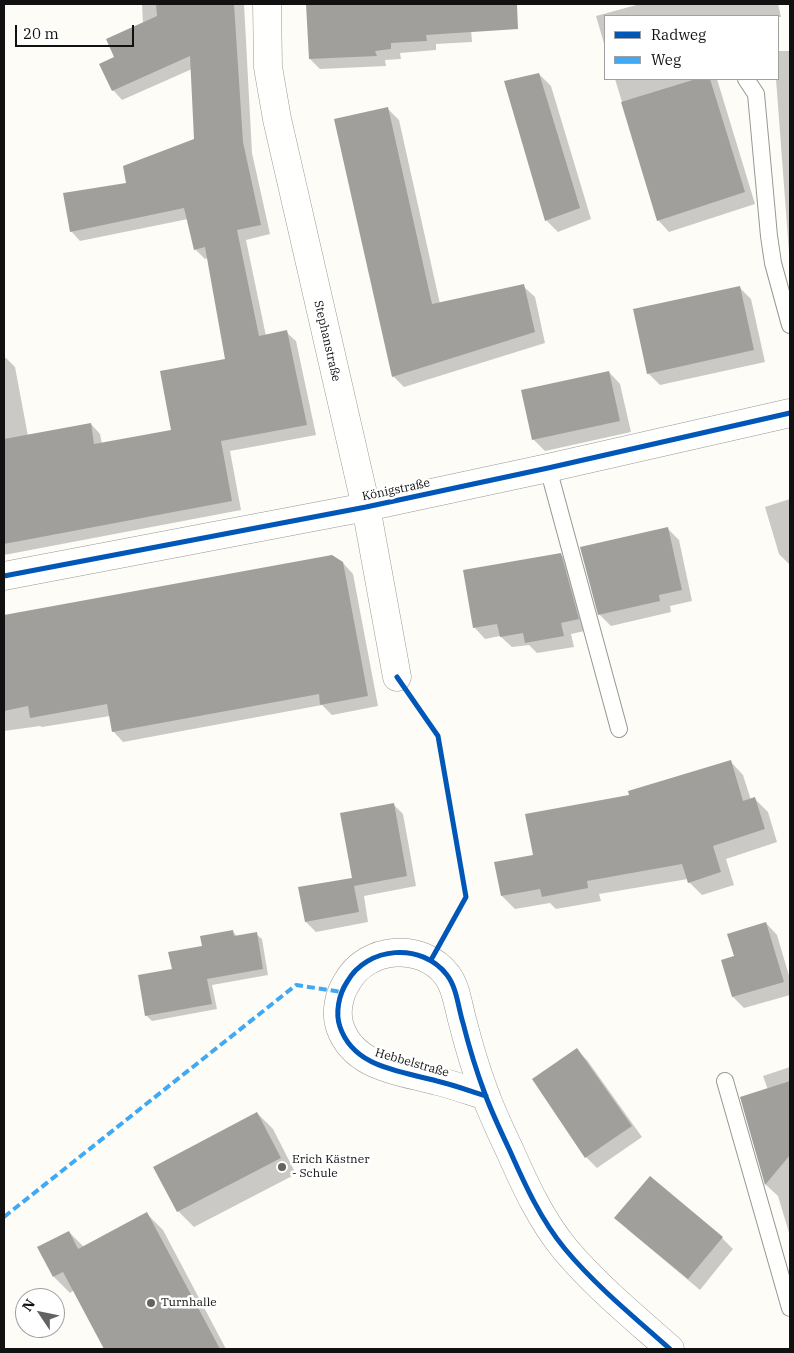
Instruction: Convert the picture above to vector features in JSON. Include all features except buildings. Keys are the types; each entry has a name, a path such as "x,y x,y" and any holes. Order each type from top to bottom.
{"street":[{"name":"Stephanstraße","path":"267,4 268,68 277,119 366,507 397,676"},
{"name":"Königstraße","path":"4,576 366,507 790,413"},
{"name":"Hebbelstraße","path":"486,1096 371,1062 352,1048 343,1037 338,1022 338,1008 347,980 356,969 367,961 380,956 404,952 424,957 447,975 456,994 468,1044 486,1096 532,1198 564,1248 622,1306 670,1349"}],"lane":[{"path":"747,80 756,94 769,236 773,263 790,325"},
{"path":"548,468 619,729"},
{"path":"725,1081 790,1308"}],"marked path":[{"path":"4,1217 296,985 342,992"}],"cycle path":[{"path":"4,576 366,507 790,413"},
{"path":"397,677 438,736 466,897 431,960"},
{"path":"486,1096 480,1094 450,1084 380,1066 356,1051 347,1041 340,1027 338,1016 342,992 356,970 368,961 381,955 410,953 424,957 436,964 447,975 455,992 470,1050 485,1094 488,1101 497,1122 522,1177 541,1214 556,1238 589,1276 670,1349"}],"place":[{"name":"Erich Kästner - Schule","path":"282,1167"},
{"name":"Turnhalle","path":"151,1303"}]}
